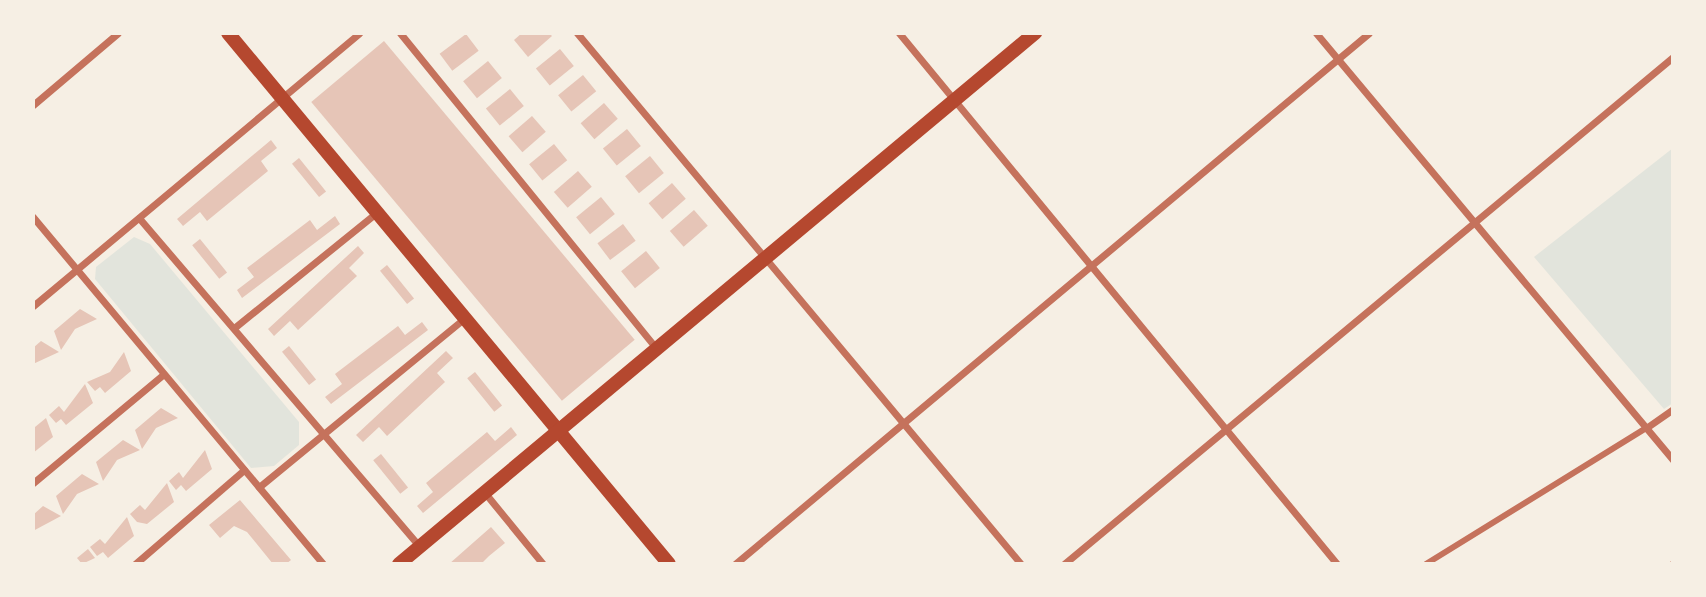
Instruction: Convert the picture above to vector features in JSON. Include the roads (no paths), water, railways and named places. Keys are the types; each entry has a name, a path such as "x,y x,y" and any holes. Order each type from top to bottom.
{"main road":[{"path":"228,33 668,564"},
{"path":"399,564 1035,33"}],"street":[{"path":"33,105 118,33"},
{"path":"33,306 359,33"},
{"path":"400,33 657,349"},
{"path":"577,33 1021,564"},
{"path":"899,33 1336,564"},
{"path":"1316,33 1673,460"},
{"path":"735,564 1369,33"},
{"path":"1064,564 1673,57"},
{"path":"234,328 377,212"},
{"path":"33,217 323,564"},
{"path":"139,218 420,547"},
{"path":"259,488 465,318"},
{"path":"33,483 164,374"},
{"path":"1426,564 1673,410"},
{"path":"135,564 244,470"},
{"path":"485,493 543,564"}]}
